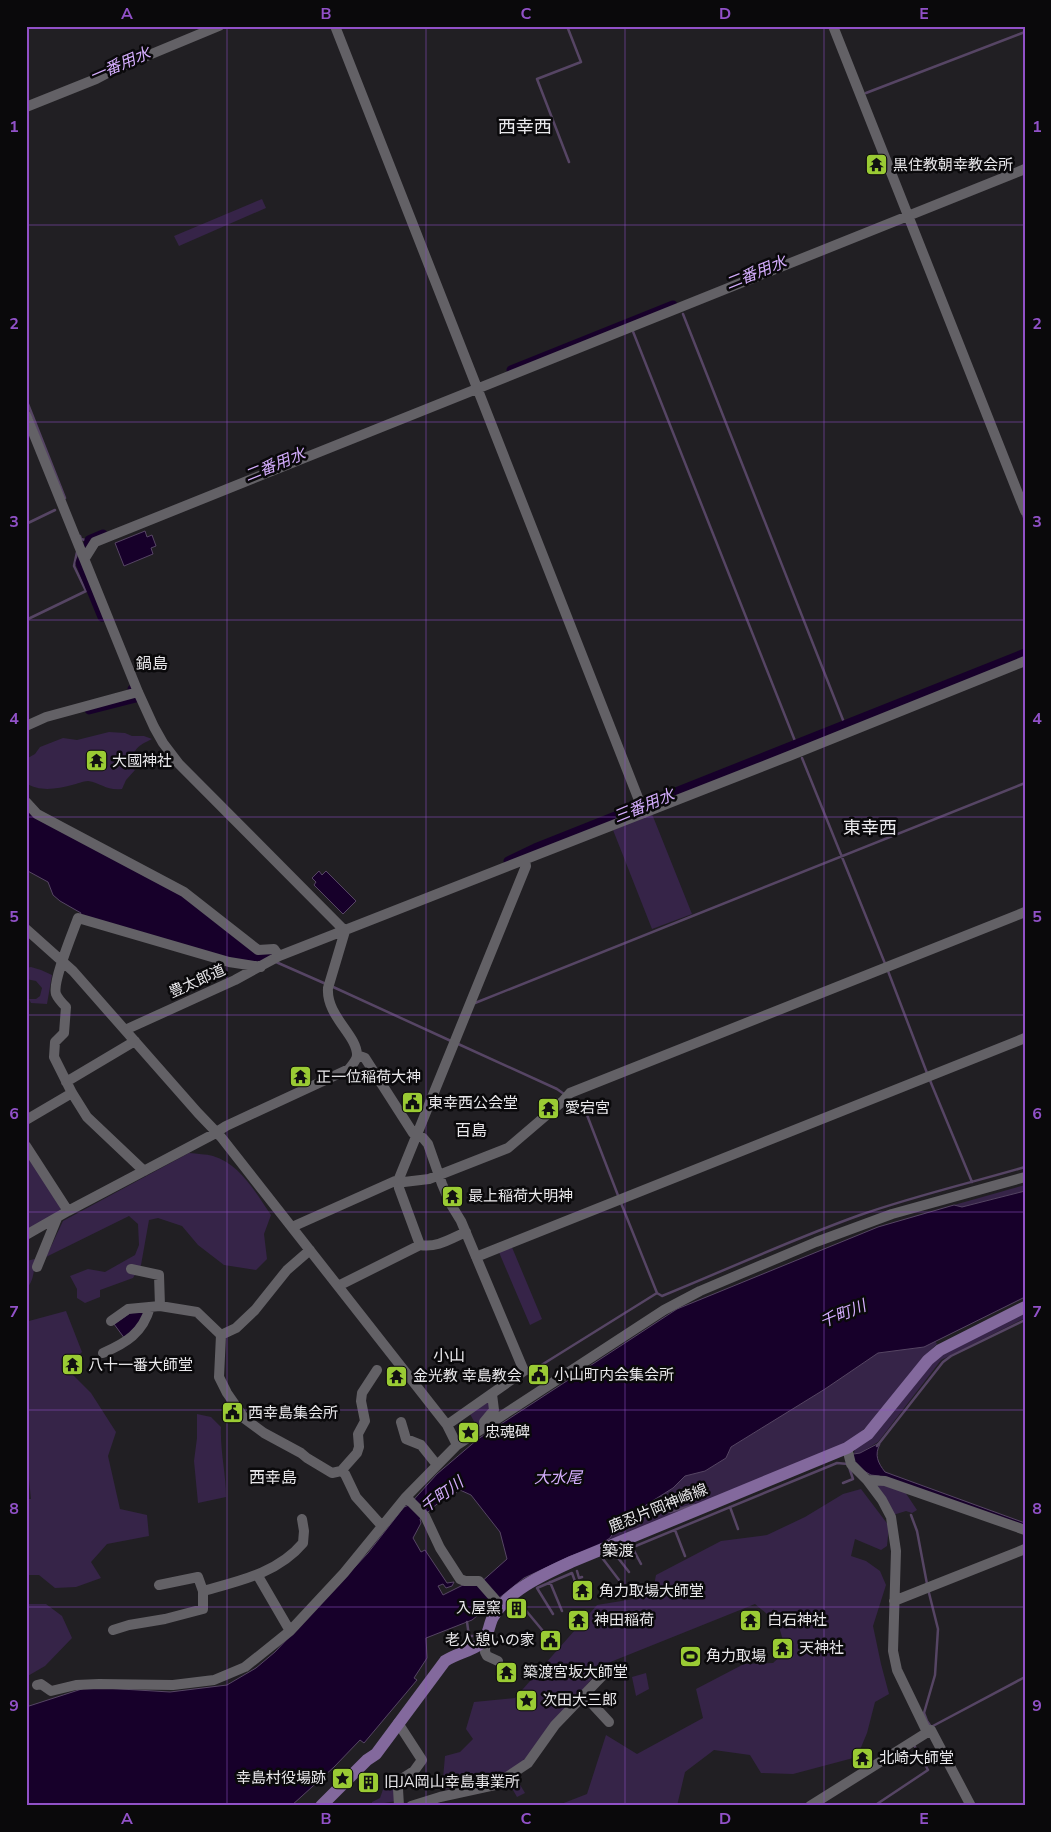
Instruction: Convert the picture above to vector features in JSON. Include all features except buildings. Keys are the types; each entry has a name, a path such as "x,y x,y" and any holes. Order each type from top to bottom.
{"main road":[{"name":"鹿忍片岡神崎線","path":"486,1636 500,1604 534,1580 571,1562 848,1456 928,1360 940,1350 1025,1307"},
{"path":"320,1806 367,1760 376,1754 445,1661 454,1655 480,1645 486,1636"}],"street":[{"path":"26,107 96,80 113,70 219,26"},
{"path":"335,26 644,813"},
{"path":"833,26 1025,512"},
{"path":"85,558 95,542 907,213 1025,169"},
{"path":"26,415 85,558 134,693 158,735 179,764 342,928 327,996 331,1007 354,1045 357,1055 354,1063 345,1072 226,1126 68,1211 26,1236"},
{"name":"豊太郎道","path":"125,1030 235,980 273,958 342,928 525,860 1025,661"},
{"path":"26,726 46,716 134,693"},
{"path":"26,802 37,814 184,892 258,950 274,950 273,958 229,962 78,918 56,986 56,994 66,1007 64,1033 55,1042 54,1058 87,1117 144,1171"},
{"path":"421,1245 398,1188 526,866 525,860"},
{"path":"292,1227 395,1181 429,1179 508,1148 567,1098 1025,912"},
{"path":"26,929 63,961 198,1113 292,1227 447,1425 457,1445"},
{"path":"476,1257 1025,1038"},
{"path":"66,1082 135,1041"},
{"path":"357,1055 365,1058 413,1133 420,1136 428,1144 450,1203 466,1232 524,1371 447,1425"},
{"path":"26,1120 72,1093"},
{"path":"26,1146 68,1211"},
{"path":"37,1685 41,1684 51,1691 76,1685 168,1685 214,1680 245,1667 290,1631 344,1573 382,1526 457,1445 664,1310 700,1291 816,1242 892,1214 1025,1177"},
{"path":"37,1267 57,1218"},
{"path":"338,1286 421,1245 437,1245 466,1232"},
{"path":"221,1335 236,1328 255,1310 287,1270 310,1250"},
{"path":"103,1353 129,1339 140,1328 155,1307 159,1275 131,1270"},
{"path":"111,1321 128,1309 155,1307 197,1312 221,1335 219,1377 245,1419 332,1473 341,1471 357,1454 359,1447 358,1434 365,1421 361,1401 362,1393 377,1370"},
{"path":"478,1431 493,1412 492,1394"},
{"path":"401,1422 406,1439 421,1445 437,1465"},
{"path":"848,1456 882,1500 891,1517 896,1551 893,1652 897,1670 927,1732"},
{"path":"341,1471 356,1497 382,1526"},
{"path":"867,1480 885,1481 1025,1530"},
{"path":"408,1499 425,1516 440,1548 460,1579 479,1581 500,1604"},
{"path":"203,1591 258,1576 288,1556 303,1543 302,1519"},
{"path":"894,1601 1025,1549"},
{"path":"258,1576 290,1631"},
{"path":"113,1630 203,1609 203,1591 198,1577 159,1586"},
{"path":"486,1636 485,1652 487,1656 498,1661"},
{"path":"411,1806 431,1799 494,1785 528,1763 555,1725 606,1672"},
{"path":"584,1695 609,1722"},
{"path":"398,1723 422,1760 414,1771 400,1780 398,1789 400,1806"},
{"path":"810,1806 931,1730 971,1806"}],"shaded area":[{"path":"262,199 266,208 179,246 174,236"},
{"path":"109,732 144,736 152,739 139,746 135,752 129,766 135,770 126,780 122,789 112,789 88,781 48,789 37,788 26,783 26,759 35,754 40,747 63,738 77,740"},
{"path":"652,814 692,914 652,929 613,830"},
{"path":"31,967 52,975 47,1004 31,1003 29,999 36,999 40,996 42,988 36,981 26,979 26,968"},
{"path":"189,1153 210,1155 223,1160 247,1180 271,1215 264,1234 267,1259 256,1270 224,1265 198,1245 182,1226 158,1218 149,1220 141,1265 133,1278 100,1290 100,1297 85,1303 77,1298 77,1289 70,1276 88,1269 105,1272 135,1255 139,1245 138,1224 129,1216 46,1257 63,1221"},
{"path":"26,1154 60,1205 61,1211 26,1230"},
{"path":"1025,1185 1025,1191 962,1207 954,1205"},
{"path":"511,1245 542,1319 530,1325 498,1250"},
{"path":"35,1259 32,1279 26,1289 26,1261"},
{"path":"66,1311 82,1352 66,1368 91,1393 116,1432 108,1456 120,1509 147,1515 149,1536 107,1544 91,1562 101,1578 76,1587 55,1588 39,1575 26,1575 26,1499 31,1499 28,1470 26,1478 26,1463 28,1466 26,1459 26,1319 29,1321"},
{"path":"1025,1312 1025,1318 941,1360 878,1442 860,1453 854,1453 855,1449 941,1353"},
{"path":"935,1341 937,1344 917,1365 881,1411 857,1436 843,1446 596,1547 610,1538 619,1524 634,1518 646,1505 673,1488 685,1476 705,1471 726,1458 731,1447 825,1389 878,1353 924,1347"},
{"path":"490,1399 490,1414 477,1427 469,1412"},
{"path":"197,1414 211,1417 221,1427 226,1497 198,1503 194,1461 197,1438"},
{"path":"875,1481 903,1489 917,1510 912,1513 906,1511 893,1515"},
{"path":"861,1489 889,1526 887,1546 881,1550 855,1539 851,1556 866,1561 880,1571 886,1585 873,1626 889,1694 875,1702 867,1733 857,1757 793,1774 761,1773 750,1755 714,1750 685,1772 677,1806 556,1806 587,1794 606,1735 637,1754 703,1718 696,1689 744,1664 773,1663 786,1651 778,1623 755,1604 603,1665 525,1760 495,1781 442,1790 445,1756 460,1752 473,1739 466,1729 474,1702 515,1698 597,1605 652,1596 656,1575 721,1541 767,1535 805,1517 843,1494"},
{"path":"26,1604 46,1604 62,1616 72,1638 45,1666 26,1677"},
{"name":"角力取場","path":"692,1649 696,1659 687,1663 683,1652"},
{"path":"646,1673 649,1689 636,1696 632,1677"},
{"path":"393,1777 397,1801 372,1805 372,1802 380,1798 387,1778"},
{"path":"516,1778 525,1793 517,1797 509,1783"}],"water":[{"path":"145,531 147,537 152,535 156,546 151,548 153,554 124,566 115,543"},
{"path":"26,806 180,894 258,953 272,953 275,956 264,963 229,959 80,915 81,913 53,895 48,882 26,870"},
{"path":"319,871 322,875 326,871 356,901 343,914 314,885 316,882 312,878"},
{"path":"1025,1191 1025,1297 924,1347 878,1353 825,1389 731,1447 726,1458 705,1471 685,1476 673,1488 646,1505 634,1518 619,1524 610,1538 596,1547 571,1556 524,1578 472,1620 426,1638 427,1658 414,1678 417,1680 364,1743 360,1740 334,1767 291,1806 26,1806 26,1707 88,1687 170,1692 227,1685 256,1668 275,1652 368,1553 404,1507 409,1505 437,1474 478,1439 677,1309 878,1227 954,1205 962,1207","holes":["460,1490 471,1495 500,1532 507,1559 479,1584 463,1585 443,1595 438,1586 443,1584 446,1588 452,1586 454,1582 447,1583 425,1550 421,1552 413,1538 421,1523 420,1519 437,1504"]},
{"path":"145,1310 142,1319 125,1339 114,1324 130,1313"},
{"path":"879,1443 878,1459 885,1472 1025,1523 1025,1527 879,1476 871,1475 847,1455 860,1453"}],"waterway":[{"path":"567,26 581,62 537,79 569,162"},
{"path":"866,93 1025,32"},
{"name":"二番用水","path":"511,370 673,305"},
{"path":"683,314 845,725"},
{"path":"632,329 797,746"},
{"path":"26,399 65,498"},
{"path":"26,524 55,510"},
{"path":"1022,512 1025,520"},
{"name":"二番用水","path":"88,544 89,540 103,534"},
{"path":"80,536 81,539 89,541"},
{"path":"26,620 86,591 74,566 77,552"},
{"name":"二番用水","path":"81,560 80,563 102,617"},
{"name":"三番用水","path":"508,861 535,848 1025,653"},
{"name":"二番用水","path":"89,710 136,698 132,689"},
{"path":"802,758 886,966"},
{"path":"475,1003 1025,783"},
{"path":"276,962 326,984"},
{"path":"888,971 927,1073"},
{"path":"331,986 451,1041"},
{"path":"456,1043 557,1089 564,1094"},
{"path":"929,1078 972,1182"},
{"path":"568,1098 587,1115 619,1198"},
{"path":"621,1203 657,1293 662,1296 785,1244 860,1215 1025,1167"},
{"path":"527,1374 657,1293"},
{"path":"877,1446 943,1362 951,1356 1025,1320"},
{"path":"609,1557 837,1463 848,1464 853,1479 843,1483"},
{"path":"670,1512 694,1505"},
{"path":"730,1507 738,1529"},
{"path":"911,1515 917,1531 927,1584"},
{"path":"675,1530 685,1556"},
{"path":"632,1547 641,1564"},
{"path":"615,1554 629,1572"},
{"path":"603,1559 619,1580"},
{"path":"577,1571 579,1578 582,1577"},
{"path":"553,1614 537,1588 572,1573 580,1595"},
{"path":"550,1582 562,1611"},
{"path":"928,1589 938,1629 935,1675 924,1713 931,1727 1025,1677"},
{"path":"518,1601 543,1631"},
{"path":"467,1622 469,1636 480,1636"},
{"path":"874,1806 928,1770 914,1745"}],"place":[{"name":"黒住教朝幸教会所","path":"877,165"},
{"name":"大國神社","path":"96,761"},
{"name":"正一位稲荷大神","path":"300,1077"},
{"name":"東幸西公会堂","path":"412,1103"},
{"name":"愛宕宮","path":"549,1108"},
{"name":"最上稲荷大明神","path":"452,1196"},
{"name":"八十一番大師堂","path":"72,1365"},
{"name":"小山町内会集会所","path":"538,1375"},
{"name":"金光教 幸島教会","path":"397,1376"},
{"name":"西幸島集会所","path":"232,1413"},
{"name":"忠魂碑","path":"469,1432"},
{"name":"角力取場大師堂","path":"583,1591"},
{"name":"入屋窯","path":"517,1608"},
{"name":"神田稲荷","path":"578,1620"},
{"name":"白石神社","path":"751,1620"},
{"name":"老人憩いの家","path":"551,1640"},
{"name":"天神社","path":"783,1648"},
{"name":"角力取場","path":"690,1656"},
{"name":"築渡宮坂大師堂","path":"507,1672"},
{"name":"次田大三郎","path":"526,1700"},
{"name":"北崎大師堂","path":"863,1758"},
{"name":"幸島村役場跡","path":"342,1778"},
{"name":"旧JA岡山幸島事業所","path":"368,1782"}],"district":[{"name":"西幸西","path":"525,127"},
{"name":"鍋島","path":"152,664"},
{"name":"東幸西","path":"870,828"},
{"name":"百島","path":"471,1131"},
{"name":"小山","path":"449,1356"},
{"name":"西幸島","path":"273,1478"},
{"name":"築渡","path":"618,1551"}],"water label":[{"name":"一番用水","path":"120,65"},
{"name":"千町川","path":"843,1314"},
{"name":"大水尾","path":"558,1478"},
{"name":"千町川","path":"442,1495"}]}
